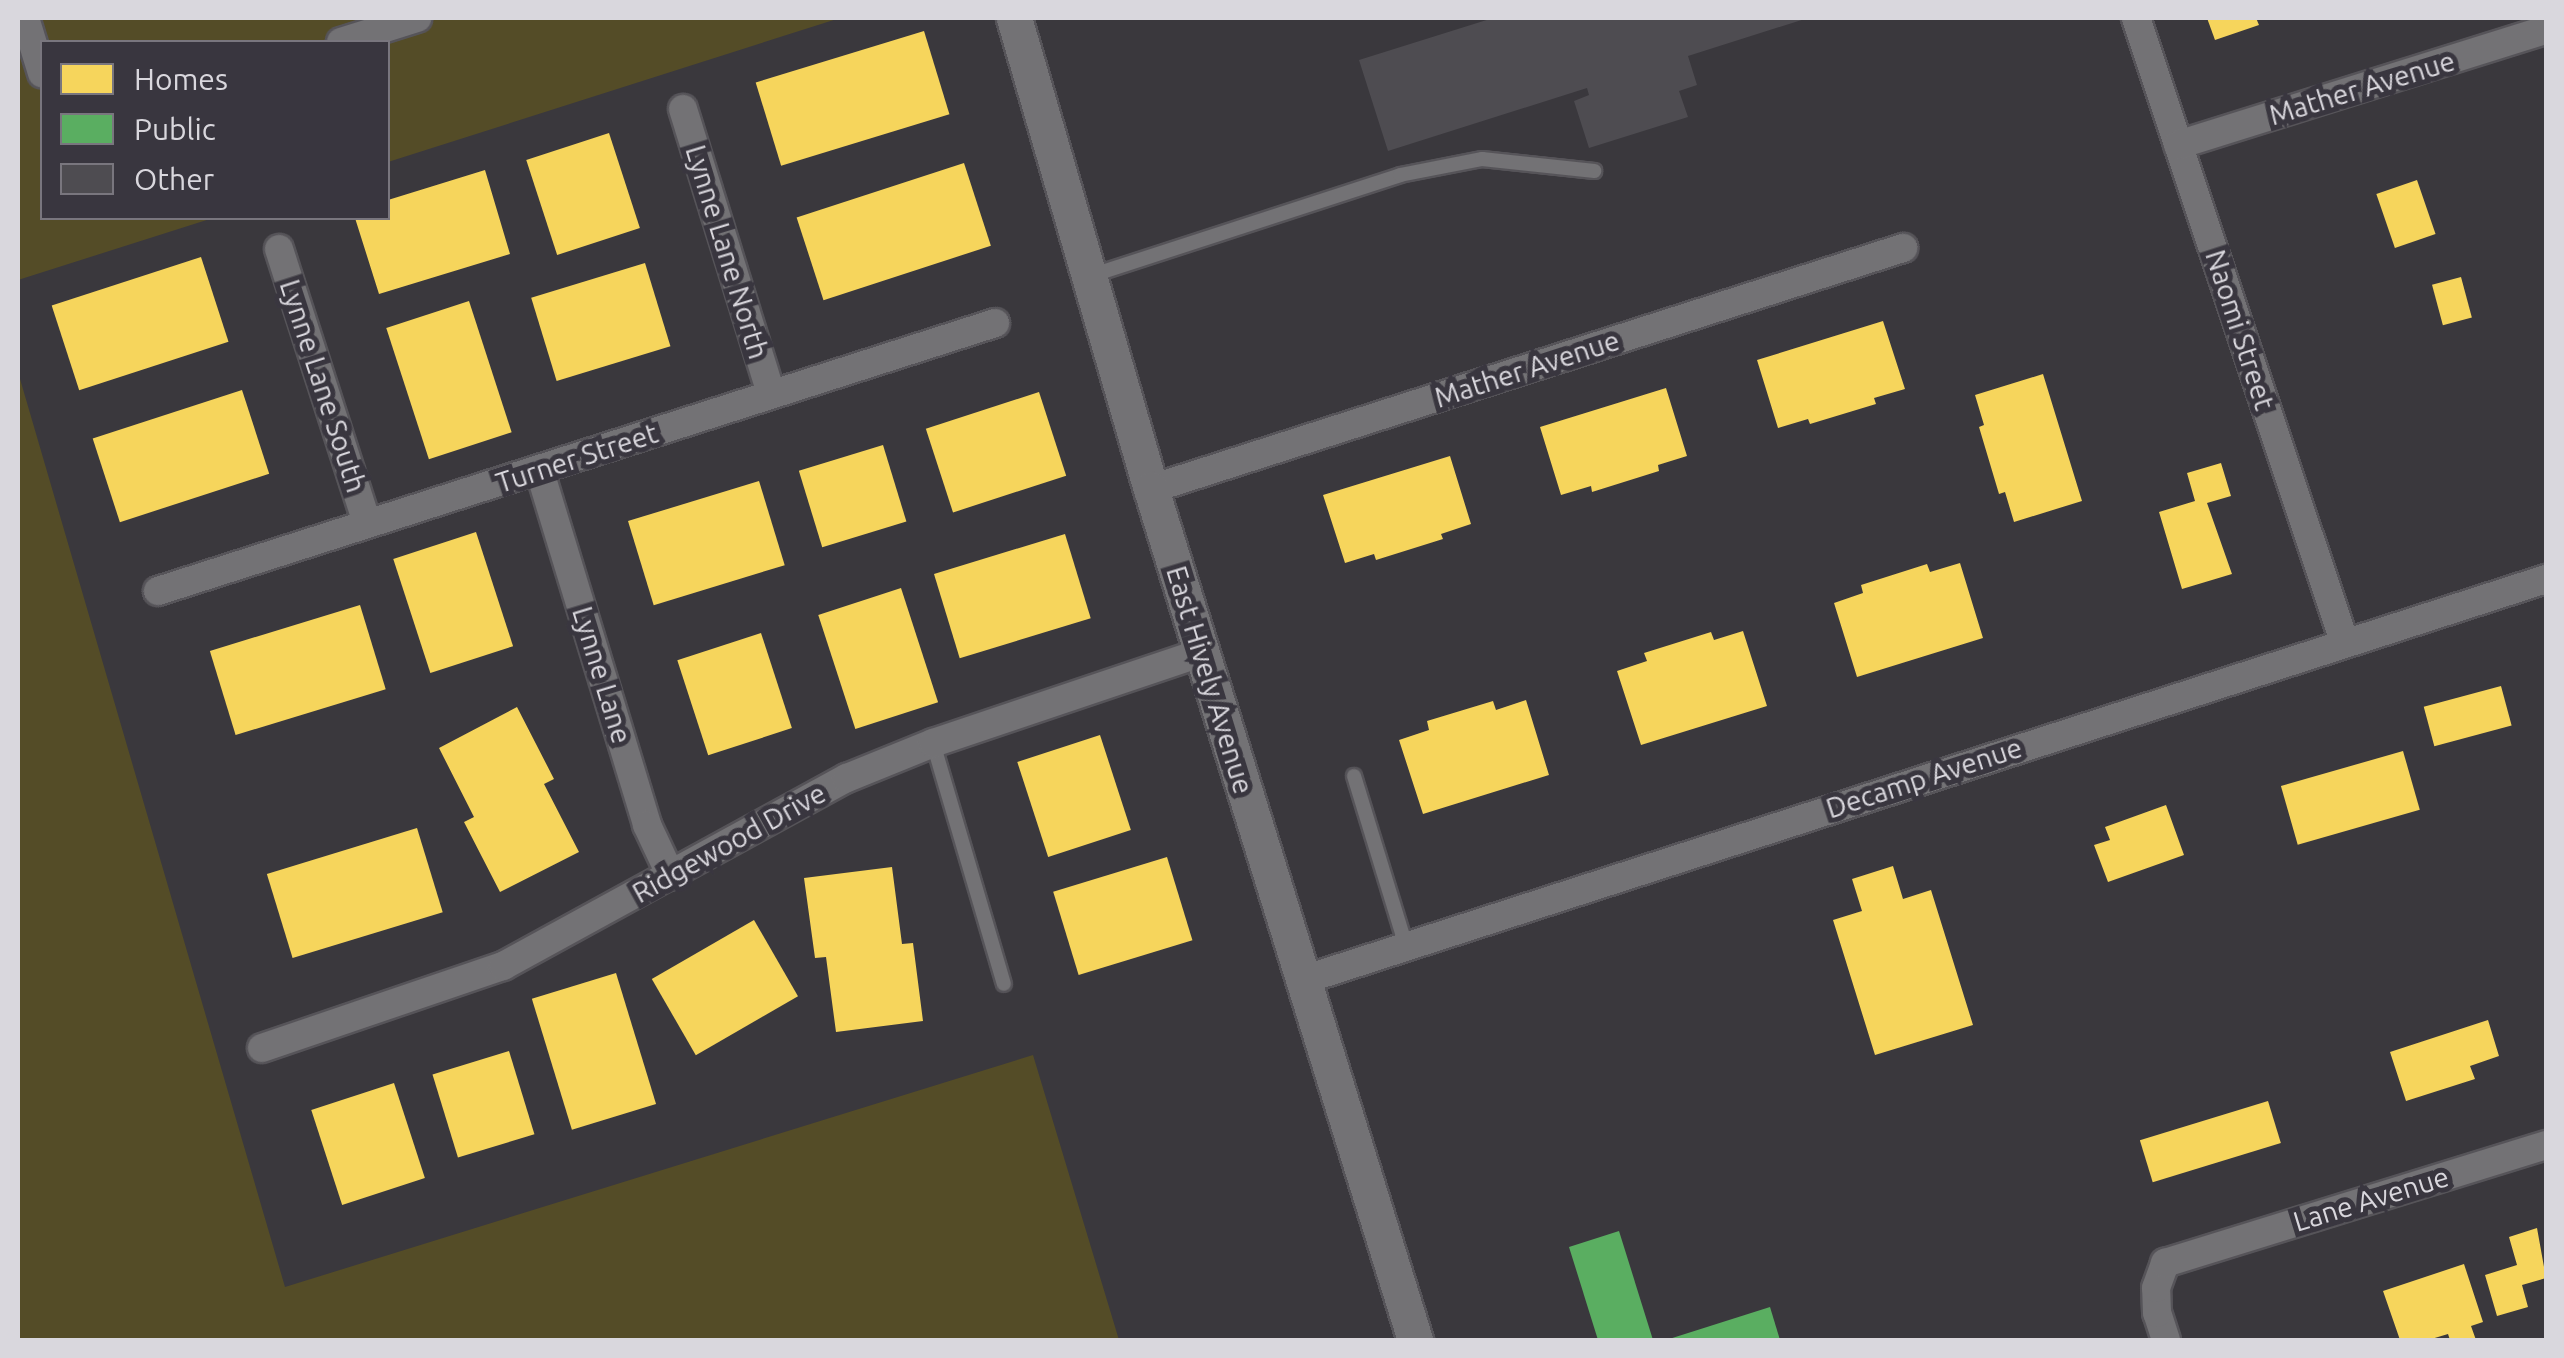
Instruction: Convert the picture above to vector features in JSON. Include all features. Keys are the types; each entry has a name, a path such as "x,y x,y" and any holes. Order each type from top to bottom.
{"street":[{"path":"25,18 40,66"},
{"path":"347,40 417,18"},
{"name":"East Hively Avenue","path":"1014,18 1151,490 1415,1340"},
{"name":"Naomi Street","path":"2136,18 2344,642"},
{"name":"Mather Avenue","path":"2178,145 2546,30"},
{"name":"Lynne Lane North","path":"683,109 771,394"},
{"name":"Mather Avenue","path":"1151,490 1903,248"},
{"name":"Lynne Lane South","path":"279,249 368,523"},
{"name":"Turner Street","path":"158,591 540,472 995,322"},
{"name":"Lynne Lane","path":"540,472 648,825 671,876"},
{"name":"Decamp Avenue","path":"1302,980 2546,579"},
{"name":"Ridgewood Drive","path":"262,1048 504,966 847,778 932,743 1202,653"},
{"name":"Lane Avenue","path":"2166,1340 2157,1314 2156,1288 2165,1263 2546,1145"}],"lane":[{"path":"1089,276 1400,175 1482,160 1594,172"},
{"path":"932,743 1004,984"},
{"path":"1354,776 1406,946"}],"shaded area":[{"path":"18,18 840,18 390,161 390,40 40,40 40,220 207,220 18,280"},
{"path":"18,372 285,1287 1033,1055 1119,1340 18,1340"}],"building: Homes":[{"path":"2207,18 2256,18 2259,25 2215,40"},
{"path":"924,31 949,114 781,166 756,82"},
{"path":"609,133 640,228 557,255 526,160"},
{"path":"964,163 991,246 823,300 797,217"},
{"path":"485,170 510,254 379,294 356,220 390,220 390,199"},
{"path":"2417,180 2436,234 2395,248 2376,194"},
{"path":"201,257 229,342 79,390 52,306"},
{"path":"645,263 670,346 557,381 531,298"},
{"path":"2461,277 2472,318 2443,325 2432,285"},
{"path":"469,301 512,432 429,459 386,328"},
{"path":"1883,321 1905,389 1874,398 1876,404 1810,424 1808,419 1778,428 1757,360"},
{"path":"2043,374 2082,501 2014,522 2005,492 1999,494 1979,427 1984,425 1975,395"},
{"path":"1666,388 1687,456 1658,465 1659,471 1592,492 1591,486 1561,495 1540,427"},
{"path":"242,390 269,474 120,522 93,439"},
{"path":"1039,392 1066,476 953,512 926,429"},
{"path":"883,445 906,522 822,547 799,471"},
{"path":"1450,456 1471,524 1441,534 1443,539 1376,560 1374,554 1345,563 1323,495"},
{"path":"2221,463 2231,496 2207,503 2232,574 2182,589 2159,512 2195,501 2187,473"},
{"path":"759,481 785,565 654,605 628,521"},
{"path":"476,532 513,646 430,673 393,559"},
{"path":"1065,534 1091,618 960,658 934,574"},
{"path":"1960,563 1983,638 1857,677 1834,603 1863,593 1861,585 1927,564 1930,572"},
{"path":"901,588 938,702 855,729 818,615"},
{"path":"360,605 386,689 236,735 210,651"},
{"path":"1743,631 1767,706 1641,745 1617,671 1647,661 1644,653 1711,632 1714,640"},
{"path":"761,633 792,728 708,755 677,660"},
{"path":"2501,686 2512,726 2434,746 2424,707"},
{"path":"1526,700 1549,775 1423,814 1399,740 1429,730 1427,721 1493,701 1496,710"},
{"path":"517,707 554,779 544,784 579,852 500,892 464,822 474,817 439,748"},
{"path":"1100,735 1131,830 1048,857 1017,762"},
{"path":"2403,751 2420,810 2298,845 2281,786"},
{"path":"2166,805 2184,855 2108,882 2094,845 2110,840 2105,827"},
{"path":"417,828 443,912 293,958 267,874"},
{"path":"1167,857 1192,940 1079,975 1053,892"},
{"path":"1893,866 1903,899 1931,890 1973,1025 1875,1055 1833,920 1862,911 1852,879"},
{"path":"892,867 902,944 913,943 923,1021 836,1032 826,957 815,958 804,878"},
{"path":"754,920 798,996 696,1055 652,979"},
{"path":"616,973 656,1104 572,1130 532,999"},
{"path":"2488,1020 2499,1056 2470,1066 2475,1079 2406,1101 2390,1052"},
{"path":"509,1051 534,1134 458,1158 432,1074"},
{"path":"394,1083 425,1178 342,1205 311,1110"},
{"path":"2268,1101 2281,1143 2153,1182 2140,1140"},
{"path":"2537,1228 2546,1278 2522,1285 2528,1307 2497,1316 2485,1275 2517,1265 2509,1237"},
{"path":"2464,1264 2483,1322 2471,1326 2476,1340 2450,1340 2448,1334 2428,1340 2400,1340 2383,1291"}],"building: Public":[{"path":"1619,1231 1653,1340 1598,1340 1569,1247"},
{"path":"1770,1307 1780,1340 1666,1340"}],"building: Other":[{"path":"1493,18 1808,18 1688,56 1697,85 1679,91 1688,117 1589,148 1574,101 1589,95 1587,88 1388,151 1359,60"}]}
